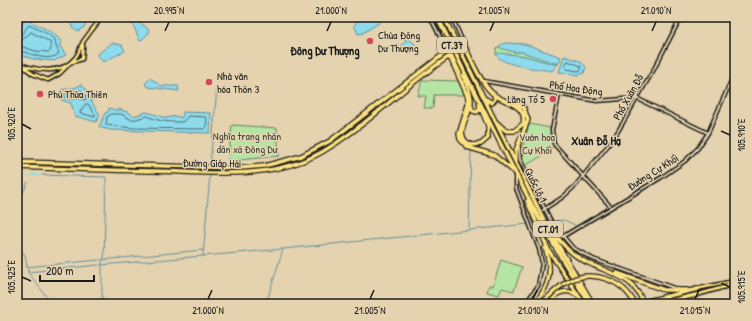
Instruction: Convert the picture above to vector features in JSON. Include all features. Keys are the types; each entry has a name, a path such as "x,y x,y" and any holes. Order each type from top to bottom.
{"highway":[{"name":"Quốc lộ 1","path":"437,17 516,174 523,191 545,231 590,304"},
{"name":"CT.37","path":"445,17 470,70"},
{"name":"Đường Giáp Hải","path":"17,162 240,168 264,166 287,160 301,156 330,141 462,40"},
{"path":"462,40 484,81 494,94 520,109 524,116 523,124 518,130 510,132 503,129 495,121"},
{"name":"Đường Giáp Hải","path":"17,168 238,173 279,168 323,151 449,56 465,46"},
{"path":"447,50 468,97 468,105 460,126 460,139 467,146 494,155 506,163 516,174"},
{"path":"449,56 453,58 469,90 471,106 474,112 479,110 475,93"},
{"name":"Quốc lộ 1","path":"470,70 554,240 593,304"},
{"path":"471,106 463,125 462,134 467,143 476,146 483,143 488,135 487,124 475,93"},
{"path":"486,99 492,103 495,99 494,94"},
{"path":"502,98 517,103 526,112 528,120 515,154 519,169"},
{"path":"523,191 548,256 550,272 547,286 534,304"},
{"path":"534,200 562,245 577,257 620,277 632,285 644,304"},
{"path":"540,234 557,266 584,304"},
{"path":"602,268 658,288 670,291 686,290"},
{"path":"542,304 566,283 579,277 592,276 604,278 618,284 629,294 634,304 698,289"},
{"path":"551,304 555,296 565,291 575,294 584,304"},
{"path":"673,304 696,295"},
{"path":"656,304 696,295"}],"main road":[{"path":"21,64 33,74 48,80 59,74 70,63 83,42 102,17"},
{"path":"17,63 33,68 54,70 82,58 83,42"},
{"path":"470,70 486,99 488,108"},
{"path":"686,290 735,281"},
{"path":"696,295 735,284"}],"street":[{"path":"430,17 447,50"},
{"path":"452,17 462,40"},
{"name":"Phố Xuân Đỗ","path":"544,210 563,197 614,138 681,17"},
{"name":"Đường Cự Khối","path":"562,237 678,167 698,148 708,133 735,72"},
{"name":"Phố Hoa Động","path":"484,81 597,101 636,98"},
{"path":"559,94 552,130 553,141 558,150 611,207"},
{"path":"636,98 708,133"},
{"path":"522,137 519,146 520,160 544,210 562,237 576,250 593,260 630,271 668,286 686,290"},
{"path":"516,174 516,188 529,220 541,259 542,270 538,286 525,304"},
{"path":"678,304 687,298"}],"green space":[{"path":"499,46 514,52 522,52 559,63 557,65 553,65 525,56 496,54 496,49"},
{"path":"422,80 460,81 467,95 434,95 433,108 424,108 426,96 418,96"},
{"name":"Vườn hoa Cự Khối","path":"530,124 550,128 550,137 554,146 545,154 525,166 522,150"},
{"name":"Nghĩa trang nhân dân xã Đông Dư","path":"232,125 277,128 279,156 228,161"},
{"path":"501,260 522,267 514,291 502,288 499,295 487,292 489,285 493,286"}],"water":[{"path":"72,17 75,19 77,17 89,17 84,27 78,31 72,27"},
{"path":"127,17 133,17 149,30 149,33 140,41 132,23 123,22"},
{"path":"357,17 375,17 379,23 363,33 358,34 354,25 357,22"},
{"path":"26,19 55,35 62,43 59,45 66,55 54,61 33,59 17,54 17,32"},
{"path":"407,38 415,44 416,50 409,53 405,47 402,48 401,45"},
{"path":"112,43 122,45 125,51 103,62 98,56 99,53"},
{"path":"505,43 525,44 561,57 559,63 554,63 522,52 514,52 500,48 499,46"},
{"path":"499,53 525,56 557,65 552,71 521,66 499,58 496,54"},
{"path":"564,56 580,61 586,67 584,73 578,75 559,72"},
{"path":"150,78 161,86 178,86 179,91 148,87 145,84"},
{"path":"82,85 91,96 91,101 100,115 96,122 75,116 71,103 61,100 61,90"},
{"path":"109,108 118,111 119,109 130,113 133,116 147,112 166,118 176,116 182,118 183,112 211,113 210,133 110,130 99,127 105,113 108,112"}],"waterway":[{"path":"210,165 217,88"},
{"path":"469,229 471,150"},
{"path":"210,174 203,256 283,249 266,304"},
{"path":"31,175 38,175"},
{"path":"42,175 106,177 104,260"},
{"path":"17,206 28,182"},
{"path":"554,221 564,220 575,225"},
{"path":"283,249 528,224"},
{"path":"17,245 25,255 28,272 52,304"},
{"path":"101,260 203,250"},
{"path":"101,265 203,256"},
{"path":"26,267 99,260"},
{"path":"102,261 102,304"},
{"path":"28,272 99,265"}],"place":[{"name":"Chùa Đông Dư Thượng","path":"370,41"},
{"name":"Nhà văn hóa Thôn 3","path":"209,82"},
{"name":"Phủ Thừa Thiên","path":"40,94"},
{"name":"Lăng Tổ 5","path":"553,99"}],"district":[{"name":"Đông Dư Thượng","path":"325,50"},
{"name":"Xuân Đỗ Hạ","path":"596,140"}]}
